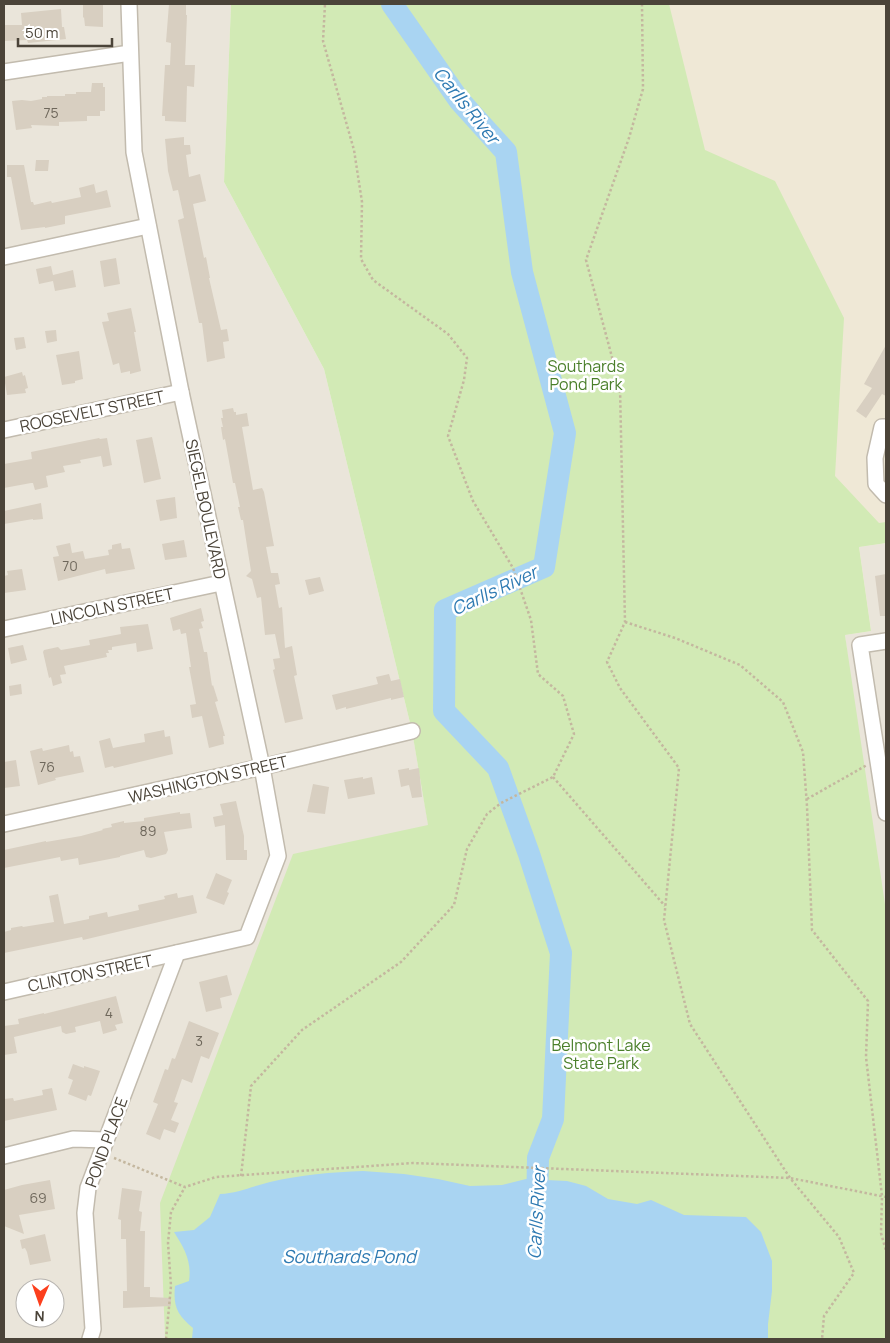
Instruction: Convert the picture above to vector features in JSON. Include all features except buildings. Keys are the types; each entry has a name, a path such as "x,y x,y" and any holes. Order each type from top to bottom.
{"street":[{"name":"SIEGEL BOULEVARD","path":"129,4 134,152 181,392 262,767 278,856 247,937 177,954"},
{"path":"4,72 130,53"},
{"path":"4,257 148,226"},
{"name":"ROOSEVELT STREET","path":"4,430 181,392"},
{"path":"886,427 882,427 875,458 876,484 886,494"},
{"name":"LINCOLN STREET","path":"4,628 221,582"},
{"path":"886,641 860,645 886,813"},
{"name":"WASHINGTON STREET","path":"4,824 262,767 412,731"},
{"name":"CLINTON STREET","path":"4,992 177,954"},
{"name":"POND PLACE","path":"90,1339 93,1329 85,1213 88,1188 177,954"},
{"path":"4,1156 72,1139 103,1146"}],"path":[{"path":"241,1176 251,1086 302,1030 401,962 454,905 468,849 487,814 501,803 553,777 574,734 563,696 538,674 531,620 513,568 473,501 448,436 464,380 467,358 448,334 373,280 361,259 362,202 354,150 323,41 325,4"},
{"path":"642,4 643,89 629,138 586,260 620,388 625,622 606,662 620,688 679,768 664,920 690,1024 790,1178 839,1236 854,1273 824,1316 822,1339"},
{"path":"625,622 675,638 740,665 783,702 803,752 807,799 812,930 868,1001 866,1057 882,1196 881,1233 886,1251"},
{"path":"807,799 878,759"},
{"path":"553,777 666,907"},
{"path":"103,1146 185,1187"},
{"path":"166,1339 170,1286 168,1243 171,1212 185,1187 216,1177 413,1163 790,1178 886,1197"}],"shaded area":[{"path":"4,4 231,4 224,182 324,369 412,731 433,852 162,1199 165,1339 4,1339"},
{"path":"652,4 886,4 886,543 859,547 871,631 731,652"},
{"path":"886,543 886,967 845,635 871,631 859,547"}],"green space":[{"name":"Southards Pond Park","path":"231,4 669,4 705,150 775,181 844,318 835,476 879,523 886,522 886,543 859,547 871,631 845,635 886,911 886,1339 165,1339 160,1203 293,854 428,825 412,731 324,369 224,182"}],"water":[{"name":"Southards Pond","path":"363,1171 404,1174 470,1186 502,1185 526,1179 567,1181 586,1186 608,1199 637,1204 651,1200 684,1215 746,1217 761,1232 772,1261 772,1291 768,1339 192,1339 193,1328 183,1319 176,1305 175,1286 189,1281 190,1274 186,1255 174,1232 194,1230 210,1217 220,1194 293,1177"}],"waterway":[{"name":"Carlls River","path":"392,4 459,100 506,152 522,272 565,433 544,567 445,610 444,711 498,768 529,854 561,953 553,1119 538,1158 537,1211"}],"park label":[{"name":"Belmont Lake State Park","path":"601,1054"}]}
